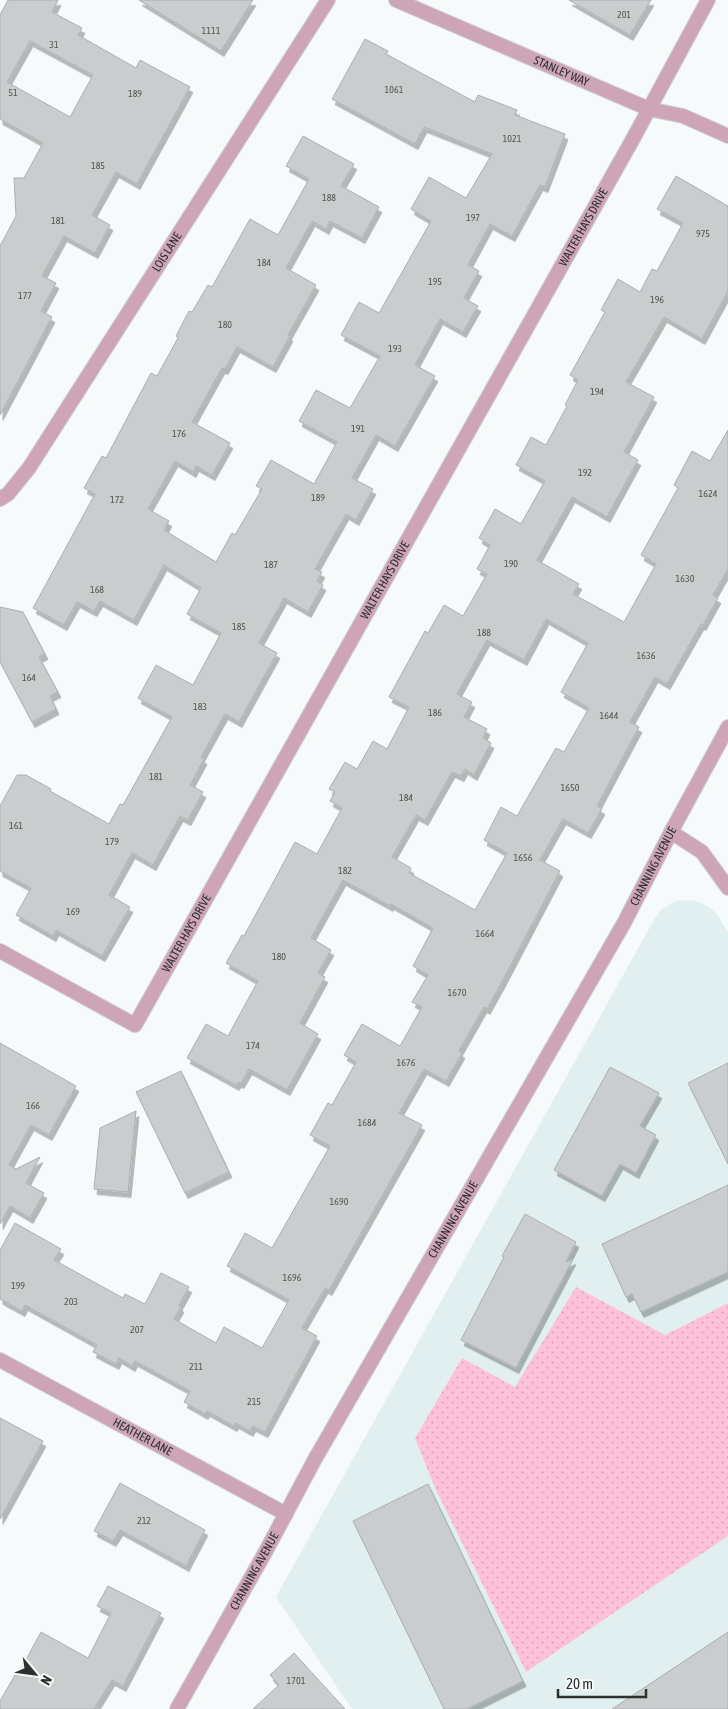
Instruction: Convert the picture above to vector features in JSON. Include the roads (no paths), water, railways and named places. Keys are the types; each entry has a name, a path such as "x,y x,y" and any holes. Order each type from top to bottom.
{"street":[{"name":"LOIS LANE","path":"0,499 8,494 28,468 328,0"},
{"name":"STANLEY WAY","path":"396,0 649,109 684,116 728,136"},
{"name":"WALTER HAYS DRIVE","path":"0,952 135,1025 649,109 708,0"},
{"name":"CHANNING AVENUE","path":"177,1709 315,1459 624,923 728,728"},
{"path":"671,832 702,852 728,888"},
{"name":"HEATHER LANE","path":"0,1360 286,1514"}]}
